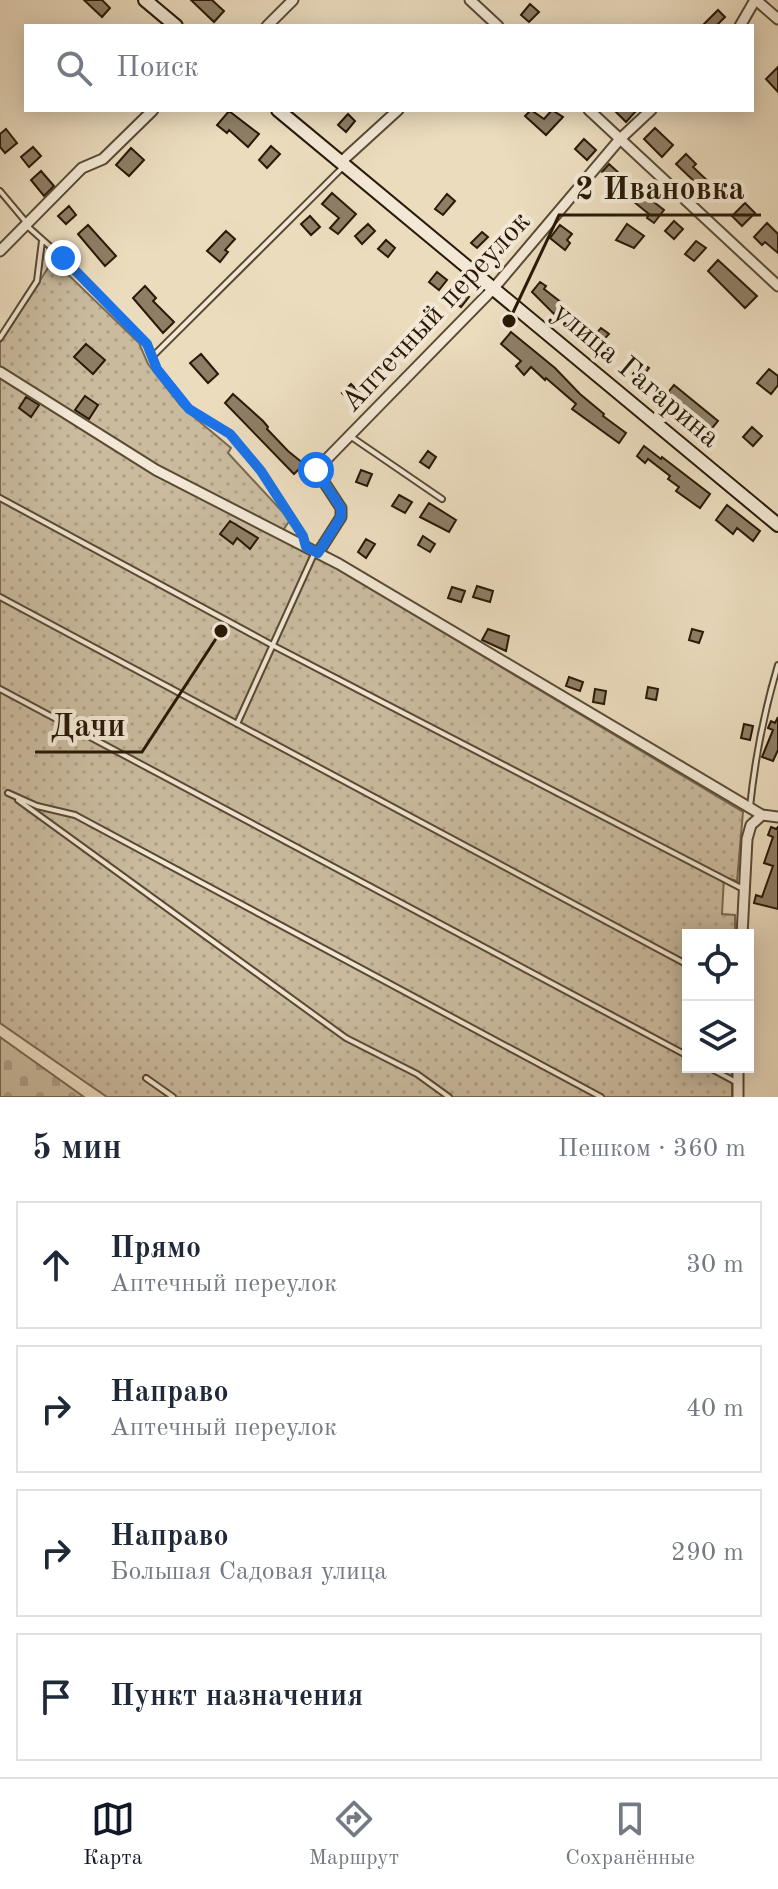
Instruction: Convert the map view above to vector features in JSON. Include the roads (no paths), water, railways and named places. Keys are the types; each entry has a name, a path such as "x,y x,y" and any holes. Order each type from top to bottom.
{"street":[{"path":"145,0 174,24"},
{"path":"269,24 293,0"},
{"path":"470,0 493,24"},
{"path":"741,24 756,0 778,19"},
{"path":"0,250 82,168 103,159 151,112"},
{"name":"улица Гагарина","path":"280,112 778,525"},
{"path":"343,164 396,112"},
{"path":"591,112 778,286"},
{"name":"Аптечный переулок","path":"313,550 341,517 341,508 316,470 493,289 620,139 649,112"},
{"path":"0,372 156,470 313,550 750,809 762,815 778,817"},
{"path":"742,929 747,839 751,825 762,815"},
{"path":"738,1073 738,1097"}],"lane":[{"path":"152,357 343,164"},
{"path":"0,191 42,241 63,258 147,344 157,369 189,409 230,434 261,471 313,550 237,724"},
{"path":"0,338 37,281 42,241"},
{"path":"350,436 442,499"},
{"path":"0,498 272,645 743,889"},
{"path":"0,597 682,962"},
{"path":"750,809 755,757 778,665"},
{"path":"0,689 682,1053"},
{"path":"0,786 346,1038 417,1074 449,1097"},
{"path":"8,793 37,806 75,815 601,1097"},
{"path":"719,1073 738,1083"},
{"path":"146,1078 173,1097"}],"place":[{"name":"2 Ивановка","path":"509,321"},
{"name":"Дачи","path":"221,631"}]}
